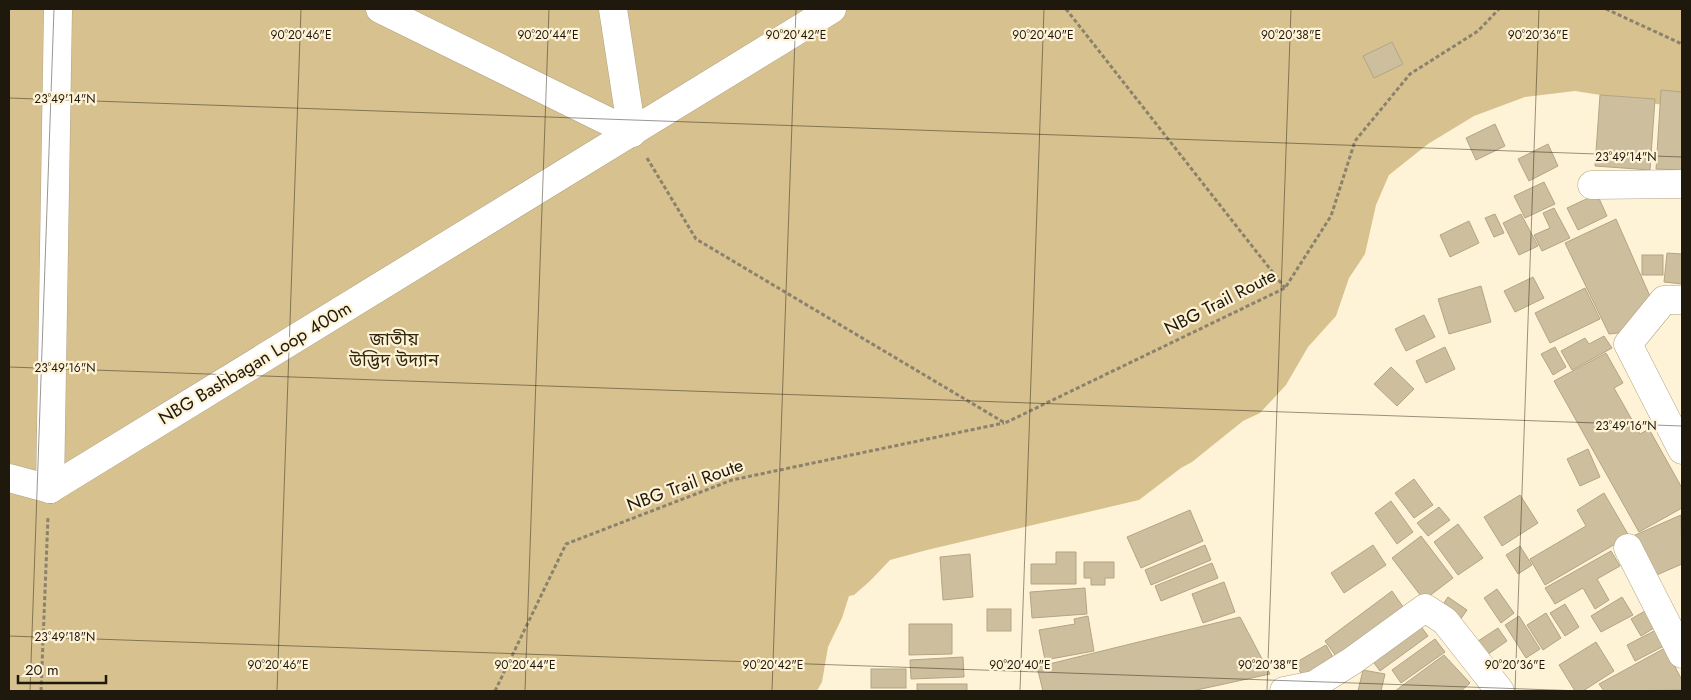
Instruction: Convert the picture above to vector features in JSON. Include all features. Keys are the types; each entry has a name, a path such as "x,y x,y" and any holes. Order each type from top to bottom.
{"street":[{"path":"9,478 50,489 58,9"},
{"path":"380,9 632,133"},
{"path":"613,9 632,133"},
{"name":"NBG Bashbagan Loop 400m","path":"50,489 832,9"},
{"path":"1592,185 1682,184"},
{"path":"1682,300 1664,300 1628,344 1682,450"},
{"path":"1628,548 1682,654"},
{"path":"1284,691 1314,685 1352,661 1425,608 1445,621 1500,691"}],"path":[{"path":"1066,9 1285,288"},
{"name":"NBG Trail Route","path":"495,691 566,544 732,480 1005,423 1285,288 1331,216 1355,141 1410,74 1478,31 1499,9"},
{"path":"1606,9 1682,44"},
{"path":"632,133 696,239 1005,423"},
{"path":"41,691 50,489"}],"green space":[{"name":"জাতীয় উদ্ভিদ উদ্যান","path":"9,9 1682,9 1682,108 1575,91 1525,97 1474,116 1428,144 1389,175 1376,205 1365,254 1349,278 1336,316 1308,347 1286,385 1260,413 1243,421 1192,462 1181,468 1139,500 890,560 870,581 854,595 849,596 842,618 828,647 822,682 817,691 9,691"}],"building":[{"path":"1392,42 1403,64 1374,78 1363,56"},
{"path":"1661,90 1682,92 1682,170 1656,169"},
{"path":"1600,95 1655,99 1650,170 1595,166"},
{"path":"1495,124 1505,146 1476,160 1466,138"},
{"path":"1548,144 1558,166 1529,181 1518,159"},
{"path":"1544,182 1555,204 1525,218 1514,196"},
{"path":"1597,194 1607,216 1578,230 1567,208"},
{"path":"1554,208 1570,238 1542,251 1534,235 1550,228 1543,213"},
{"path":"1495,214 1504,233 1494,237 1485,218"},
{"path":"1521,214 1538,246 1519,255 1503,223"},
{"path":"1616,219 1653,303 1626,332 1609,334 1565,243"},
{"path":"1469,221 1479,243 1450,257 1440,235"},
{"path":"1667,253 1682,254 1682,284 1664,282"},
{"path":"1642,255 1663,255 1663,275 1642,275"},
{"path":"1533,277 1544,298 1515,312 1504,291"},
{"path":"1481,286 1491,322 1449,334 1438,299"},
{"path":"1585,288 1600,319 1550,343 1535,313"},
{"path":"1424,315 1435,337 1406,351 1395,329"},
{"path":"1604,336 1612,348 1572,370 1561,351 1585,338 1589,344"},
{"path":"1445,347 1455,369 1426,383 1416,361"},
{"path":"1555,347 1566,367 1553,375 1541,354"},
{"path":"1606,353 1623,383 1614,388 1640,434 1649,429 1682,488 1682,508 1639,532 1554,381"},
{"path":"1391,367 1414,389 1397,406 1374,384"},
{"path":"1588,449 1600,477 1580,486 1567,459"},
{"path":"1414,479 1433,505 1414,518 1395,493"},
{"path":"1604,493 1629,536 1545,585 1530,559 1586,526 1577,510"},
{"path":"1520,495 1538,523 1502,546 1484,517"},
{"path":"1391,501 1413,532 1397,544 1375,513"},
{"path":"1439,507 1450,520 1428,536 1417,523"},
{"path":"1190,510 1203,541 1141,568 1127,537"},
{"path":"1681,515 1682,564 1652,577 1633,536"},
{"path":"1458,524 1483,558 1458,575 1434,542"},
{"path":"1421,536 1453,578 1424,600 1392,558"},
{"path":"1205,545 1211,560 1151,585 1145,570"},
{"path":"1373,545 1386,565 1344,593 1331,573"},
{"path":"1520,546 1532,565 1518,574 1506,555"},
{"path":"1611,551 1620,566 1597,579 1609,600 1595,609 1583,588 1555,604 1545,588"},
{"path":"1056,552 1076,552 1076,584 1031,584 1031,564 1056,564"},
{"path":"970,554 973,597 943,600 940,557"},
{"path":"1084,562 1114,562 1114,578 1105,578 1105,585 1091,585 1091,578 1084,578"},
{"path":"1212,563 1218,578 1161,601 1155,586"},
{"path":"1224,582 1235,612 1203,623 1192,594"},
{"path":"1085,588 1087,614 1032,618 1030,592"},
{"path":"1497,589 1514,613 1501,623 1484,598"},
{"path":"1392,591 1408,614 1341,663 1325,641"},
{"path":"1448,597 1467,610 1458,623 1439,610"},
{"path":"1622,597 1633,615 1601,632 1591,616"},
{"path":"1565,604 1579,627 1565,636 1550,613"},
{"path":"987,609 1011,609 1011,631 987,631"},
{"path":"1645,611 1654,628 1641,636 1631,619"},
{"path":"1546,613 1561,638 1543,650 1527,625"},
{"path":"1088,616 1094,651 1045,660 1039,630 1075,624 1074,619"},
{"path":"1519,616 1540,649 1526,658 1505,625"},
{"path":"1240,617 1270,674 1192,691 1043,691 1037,667"},
{"path":"909,624 952,624 952,654 909,655"},
{"path":"1419,624 1428,636 1380,671 1371,659"},
{"path":"1498,628 1507,641 1481,659 1472,645"},
{"path":"1656,630 1664,646 1635,661 1627,645"},
{"path":"1435,639 1445,652 1401,683 1392,670"},
{"path":"1596,642 1614,671 1583,691 1575,691 1559,665"},
{"path":"1326,645 1337,664 1306,682 1295,663"},
{"path":"1665,648 1682,680 1682,690 1604,691 1599,684"},
{"path":"1444,655 1470,683 1461,691 1395,691"},
{"path":"963,657 964,677 911,679 910,660"},
{"path":"871,669 906,669 906,688 871,688"},
{"path":"1363,670 1385,674 1381,691 1358,691"},
{"path":"917,684 967,684 967,691 917,691"}]}
